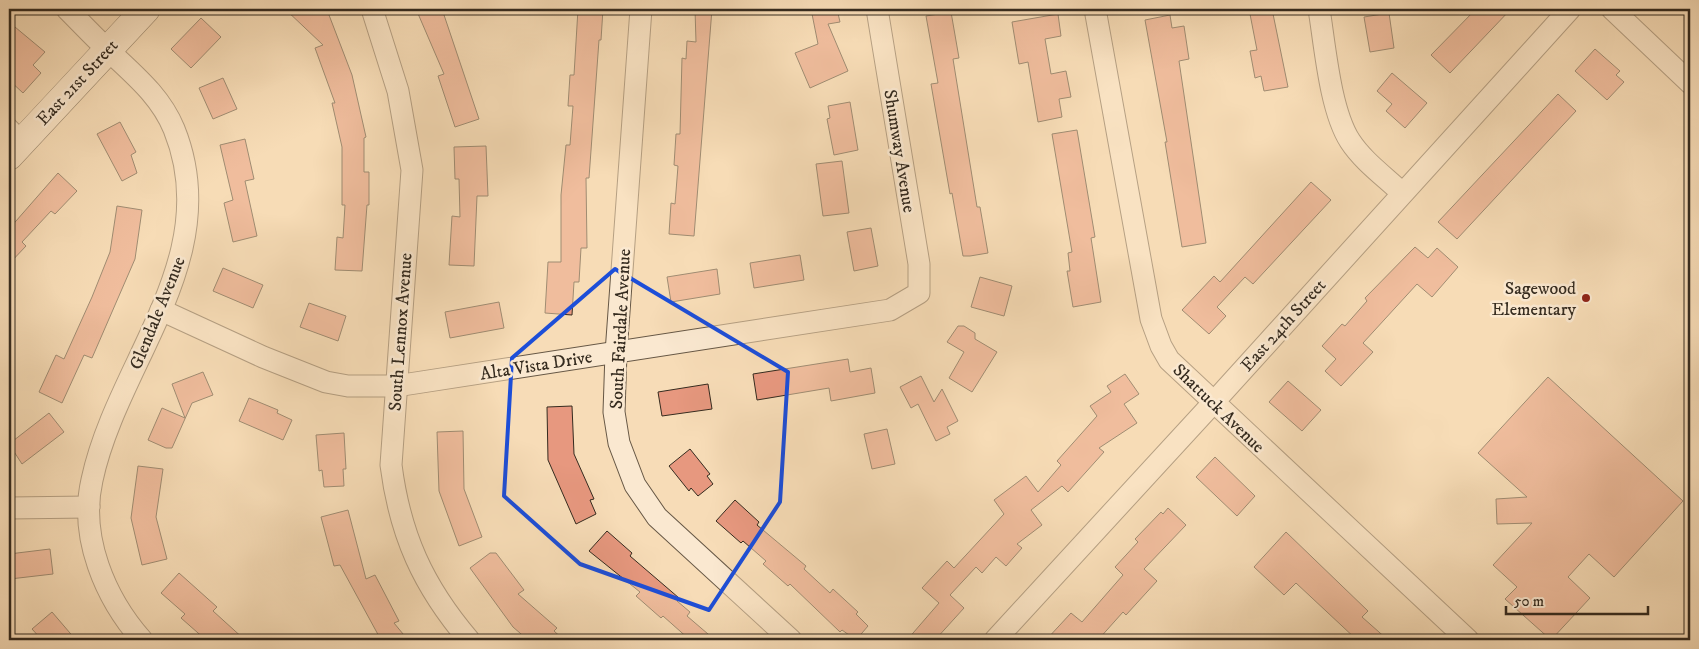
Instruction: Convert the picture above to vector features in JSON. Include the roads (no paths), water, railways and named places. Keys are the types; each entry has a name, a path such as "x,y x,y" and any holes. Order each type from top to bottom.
{"street":[{"name":"Glendale Avenue","path":"67,9 156,96 174,128 184,160 187,209 184,243 161,310 106,434 91,482 89,507 94,550 102,576 118,609 142,640"},
{"name":"East 21st Street","path":"14,138 108,50 146,9"},
{"name":"South Lennox Avenue","path":"372,9 398,91 412,170 391,465 395,496 404,532 432,592 469,640"},
{"name":"South Fairdale Avenue","path":"641,9 616,353 614,412 619,444 645,502 677,537 791,640"},
{"name":"Shumway Avenue","path":"877,9 919,264 919,293"},
{"name":"Shattuck Avenue","path":"1095,9 1155,333 1169,360 1468,640"},
{"path":"1319,9 1337,111 1344,131 1358,151 1402,193"},
{"name":"East 24th Street","path":"995,640 1213,403 1570,9"},
{"path":"1612,9 1690,83"},
{"name":"Alta Vista Drive","path":"161,310 263,357 326,382 348,386 396,386 890,310 919,293"},
{"path":"9,508 89,507"}],"place":[{"name":"Sagewood Elementary","path":"1586,298"}]}
